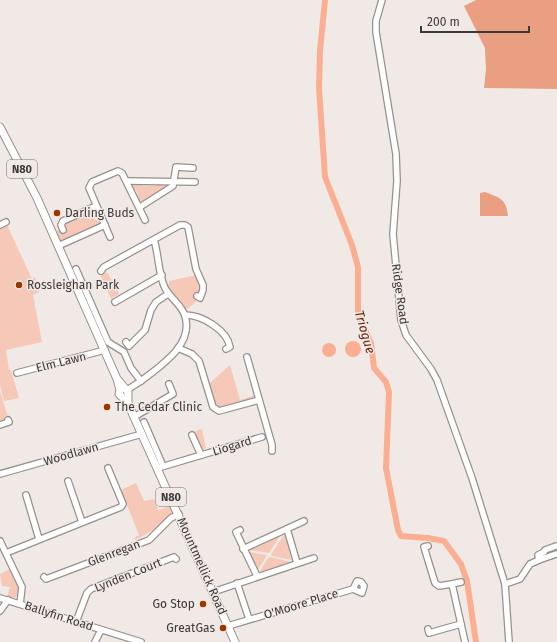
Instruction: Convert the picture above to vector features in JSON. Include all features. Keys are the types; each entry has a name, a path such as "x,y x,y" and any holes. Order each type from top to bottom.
{"main road":[{"name":"Mountmellick Road","path":"0,127 30,185 142,434 160,467 235,642"}],"street":[{"name":"Ridge Road","path":"382,0 377,13 376,32 396,154 398,181 393,237 401,320 409,340 431,369 437,380 472,478 505,584 509,642"},
{"path":"140,207 169,189 175,182 176,167 193,168"},
{"path":"110,237 89,188 92,182 118,171 122,173 140,207 145,220"},
{"path":"127,182 194,182"},
{"path":"63,230 61,225 63,221 96,206"},
{"path":"101,271 104,267 180,225 187,226 196,269 203,285 202,296 200,298 197,296"},
{"path":"58,246 105,226"},
{"path":"154,240 165,288 168,294 185,315 204,320 225,335 229,341 230,347 226,349"},
{"path":"76,269 108,342 124,352 131,368 141,381"},
{"path":"115,302 162,276"},
{"path":"126,342 128,346 143,333 148,325 151,310 156,302 168,294"},
{"path":"125,394 170,358 178,348 184,336 185,315"},
{"path":"178,348 192,354 199,361 213,407 216,410 219,411 259,400"},
{"name":"Elm Lawn","path":"18,373 105,350"},
{"path":"247,357 272,445 272,451"},
{"path":"134,416 173,394 169,384"},
{"path":"153,397 156,404"},
{"path":"0,425 9,422 8,420"},
{"path":"144,422 160,467"},
{"name":"Woodlawn","path":"0,474 142,434"},
{"name":"Liogard","path":"192,435 201,455"},
{"name":"Liogard","path":"160,467 262,437"},
{"path":"6,553 121,507 123,504 107,468"},
{"path":"68,481 82,522"},
{"path":"26,495 39,539"},
{"name":"Glenregan","path":"44,577 46,580 149,540 171,518 179,514"},
{"path":"243,548 304,521"},
{"path":"287,529 296,563"},
{"path":"240,530 236,532 257,576"},
{"path":"0,541 22,587 20,604"},
{"path":"428,546 424,548 435,583 439,586 461,582"},
{"path":"505,584 520,579 536,557 544,551 556,546 556,554 536,557"},
{"name":"Lynden Court","path":"76,622 88,592 91,589 174,557 176,559"},
{"path":"213,592 314,558"},
{"name":"O'Moore Place","path":"237,583 249,619"},
{"path":"452,584 465,642"},
{"name":"O'Moore Place","path":"228,626 353,589"},
{"name":"Ballyfin Road","path":"0,598 141,642"},
{"path":"0,611 8,600"},
{"path":"428,629 429,633 461,624"},
{"path":"95,642 101,630"}],"shaded area":[{"path":"476,0 557,0 557,89 484,88 486,69 485,48 464,6"},
{"path":"131,183 143,183 143,186 155,186 156,184 168,186 139,203 135,197 138,195 136,190 133,191"},
{"path":"485,192 504,202 508,216 480,216 480,193"},
{"path":"93,210 95,220 98,220 100,224 61,242 56,231 65,227 65,223"},
{"name":"Rossleighan Park","path":"7,225 32,279 35,277 39,292 33,295 42,342 6,350 9,370 11,370 19,398 4,401 0,385 0,229"},
{"path":"107,272 119,294 111,299 101,276"},
{"path":"197,275 201,288 200,292 196,292 194,296 198,300 186,310 171,294 166,284 169,284 169,281"},
{"path":"350,341 356,341 361,346 359,355 356,357 350,357 345,352 345,346"},
{"path":"329,343 334,345 336,350 334,355 329,357 324,355 322,350 324,345"},
{"path":"230,365 240,400 255,395 255,397 220,409 215,407 209,384"},
{"path":"0,391 8,417 0,424"},
{"path":"202,429 206,448 202,450 194,432"},
{"path":"136,483 144,501 154,499 158,510 171,506 173,512 154,530 135,540 134,538 139,535 121,490"},
{"path":"282,533 269,553 250,550 250,548"},
{"path":"284,535 286,536 291,560 272,556 271,554"},
{"path":"248,552 267,555 258,570 257,570"},
{"path":"271,557 290,562 262,572 260,571 268,558"},
{"path":"10,569 19,588 18,595 15,598 7,597 10,587 2,586 0,574"}],"waterway":[{"name":"Triogue","path":"325,0 320,51 319,88 325,177 352,245 358,267 358,315 371,343 374,368 386,382 389,392 386,468 398,530 401,536 444,541 461,564 467,581 476,642"}],"place":[{"name":"Darling Buds","path":"57,213"},
{"name":"Rossleighan Park","path":"19,285"},
{"name":"The Cedar Clinic","path":"107,407"},
{"name":"Go Stop","path":"203,604"},
{"name":"GreatGas","path":"223,628"}]}
